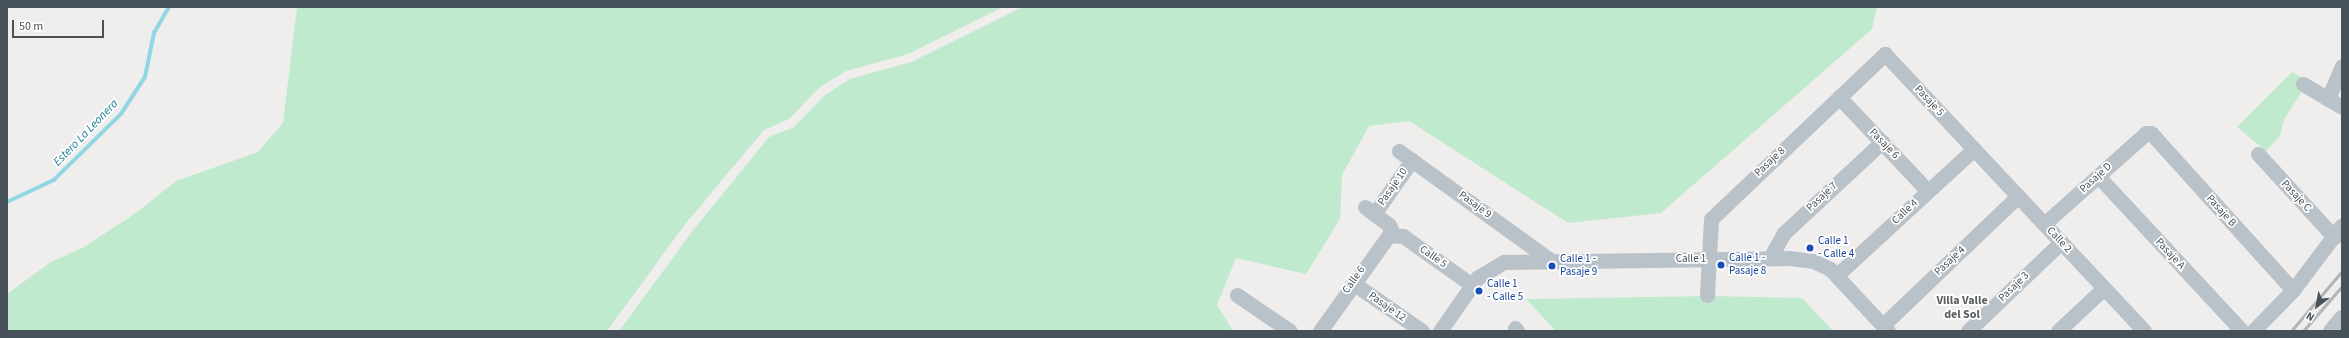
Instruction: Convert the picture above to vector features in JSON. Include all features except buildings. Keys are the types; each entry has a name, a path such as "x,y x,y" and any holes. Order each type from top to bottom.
{"street":[{"name":"Pasaje 8","path":"1707,294 1711,218 1885,54"},
{"name":"Pasaje 5","path":"1885,54 1974,149"},
{"path":"2328,99 2342,66"},
{"path":"2303,84 2342,107"},
{"name":"Pasaje 6","path":"1839,97 1928,191"},
{"name":"Pasaje D","path":"2044,224 2149,132"},
{"name":"Pasaje B","path":"2149,132 2293,290"},
{"name":"Pasaje 7","path":"1770,258 1784,233 1882,142"},
{"name":"Calle 4","path":"1837,275 1974,149"},
{"name":"Calle 2","path":"1974,149 2144,331"},
{"name":"Pasaje 9","path":"1399,151 1550,260"},
{"name":"Pasaje C","path":"2258,154 2338,231"},
{"name":"Pasaje 10","path":"1393,234 1389,225 1370,210 1412,160"},
{"name":"Pasaje A","path":"2098,176 2242,331"},
{"name":"Pasaje 4","path":"1886,328 2018,196"},
{"path":"2253,331 2293,290 2338,231"},
{"name":"Calle 6","path":"1320,331 1384,239 1393,234"},
{"name":"Calle 5","path":"1393,234 1403,236 1472,285"},
{"name":"Pasaje 3","path":"1968,331 2061,242"},
{"name":"Calle 1","path":"1472,285 1489,268 1504,262 1550,260 1770,258 1813,261 1837,275 1886,328"},
{"name":"Pasaje 12","path":"1353,283 1422,331"},
{"path":"1440,331 1472,285"},
{"path":"2058,331 2104,288"},
{"path":"1237,295 1290,331"},
{"path":"2332,331 2342,319"}],"green space":[{"path":"297,7 1003,7 908,54 846,71 819,88 789,119 764,130 686,223 607,331 7,331 7,294 51,262 84,247 136,213 176,181 258,152 283,123"},
{"path":"1023,7 1877,7 1872,29 1661,213 1568,223 1409,121 1369,126 1342,175 1340,219 1306,274 1236,258 1217,305 1233,331 619,331 694,229 769,137 794,127 825,95 850,79 911,62"},
{"path":"2292,72 2308,81 2284,120 2280,136 2266,151 2237,127"},
{"path":"1712,296 1802,298 1833,331 1556,331 1526,299"}],"waterway":[{"name":"Estero La Leonera","path":"7,202 54,180 121,114 145,77 154,33 169,7"}],"railway":[{"path":"2291,331 2342,271"},
{"path":"2303,331 2342,286"}],"place":[{"name":"Calle 1 - Calle 4","path":"1810,248"},
{"name":"Calle 1 - Pasaje 8","path":"1721,265"},
{"name":"Calle 1 - Pasaje 9","path":"1552,266"},
{"name":"Calle 1 - Calle 5","path":"1479,291"}],"district":[{"name":"Villa Valle del Sol","path":"1962,308"}]}
